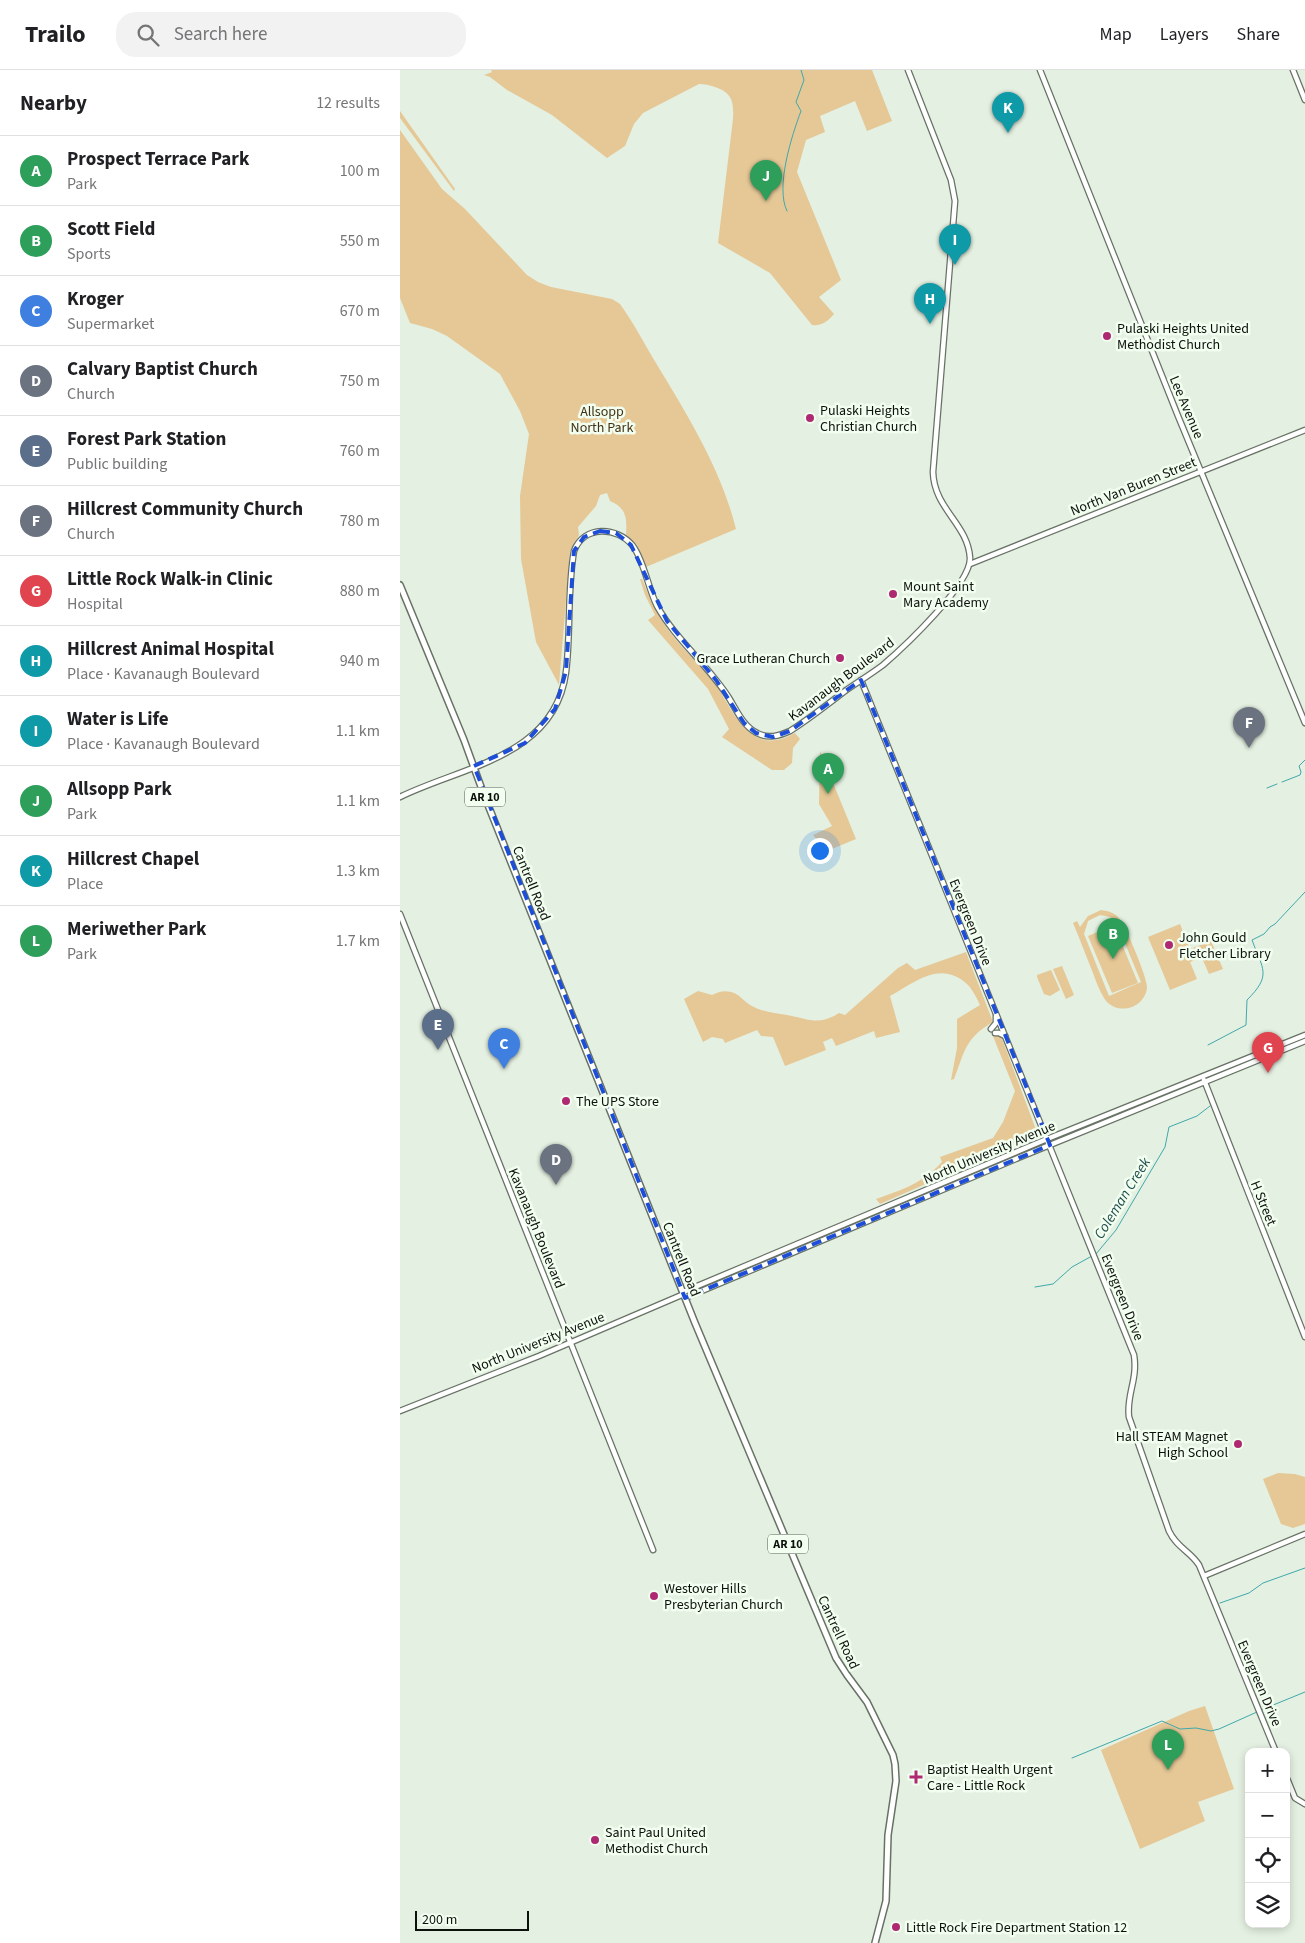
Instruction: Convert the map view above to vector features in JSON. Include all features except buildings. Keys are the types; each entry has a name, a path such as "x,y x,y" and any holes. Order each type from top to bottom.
{"main road":[{"name":"Cantrell Road","path":"400,585 684,1295 836,1658 846,1675 867,1702 893,1755 896,1764 896,1781 888,1835 886,1901 875,1943"}],"street":[{"path":"908,70 951,180 955,197 954,232 933,472 937,495 965,537 970,555 970,564"},
{"name":"Lee Avenue","path":"1040,70 1305,723"},
{"path":"1293,70 1305,100"},
{"name":"North Van Buren Street","path":"970,564 1305,430"},
{"name":"Kavanaugh Boulevard","path":"400,797 525,743 545,724 557,705 563,690 574,551 581,540 595,532 606,531 616,533 632,545 651,593 666,621 716,680 744,723 756,733 776,736 790,731 882,665 910,640 956,590 970,564"},
{"name":"Evergreen Drive","path":"861,680 1134,1355 1136,1373 1128,1409 1131,1425 1169,1531 1175,1542 1198,1562 1274,1748"},
{"name":"Kavanaugh Boulevard","path":"400,914 653,1550"},
{"path":"990,1029 996,1023 996,1015"},
{"path":"994,1033 1005,1036"},
{"name":"North University Avenue","path":"684,1295 1047,1139 1305,1035"},
{"name":"North University Avenue","path":"400,1410 1305,1040"},
{"name":"H Street","path":"1202,1077 1305,1337"},
{"path":"1204,1576 1305,1534"},
{"path":"1290,1786 1295,1798 1305,1804"}],"highlighted area":[{"path":"600,531 616,533 631,545 667,621 716,680 744,723 756,733 773,737 790,731 861,680 1050,1145 685,1298 474,766 525,743 555,709 566,671 574,551 584,537"}],"green space":[{"path":"491,70 872,70 892,121 867,131 855,101 820,116 825,132 806,140 797,172 841,280 819,297 834,314 822,324 812,325 770,273 718,243 733,119 731,98 721,89 699,84 643,113 634,124 625,146 607,158 552,115 484,75 492,72"},
{"path":"400,111 455,189 454,191 400,118"},
{"name":"Allsopp North Park","path":"400,130 442,189 465,209 527,275 551,287 612,299 620,304 702,443 713,464 730,507 736,529 646,567 637,545 626,535 626,519 623,511 610,501 607,493 600,495 596,506 578,527 579,535 570,551 559,685 536,642 521,559 520,496 529,434 520,411 500,374 447,336 432,329 410,323 400,298"},
{"path":"640,579 642,579 666,627 714,682 732,712 748,731 765,740 786,738 795,733 800,739 793,748 792,763 784,770 772,770 722,737 729,729 708,689 648,620 655,615 645,595"},
{"path":"820,751 856,839 827,851 813,835 832,826 819,804"},
{"path":"1101,910 1110,912 1118,917 1126,930 1140,963 1147,988 1141,1001 1135,1006 1122,1009 1115,1007 1109,1004 1102,995 1073,923 1077,921 1080,927 1088,916","holes":["1100,915 1110,917 1117,924 1141,982 1109,996 1084,934 1088,921"]},
{"path":"1180,924 1190,949 1211,941 1223,969 1209,974 1202,958 1190,962 1197,979 1170,990 1148,937"},
{"path":"1114,925 1138,983 1112,993 1088,936"},
{"path":"966,952 993,1022 971,1040 954,1079 951,1080 957,1048 957,1019 980,1005 968,985 958,977 938,973 919,980 890,996 900,1032 876,1038 874,1031 836,1046 832,1038 823,1042 826,1050 785,1066 773,1037 761,1036 757,1030 725,1043 723,1039 712,1037 703,1042 684,999 698,991 712,995 728,991 736,994 750,1005 764,1011 807,1020 825,1019 839,1013 845,1015 898,968 907,963 915,970"},
{"path":"1062,966 1074,995 1066,999 1053,969"},
{"path":"1051,970 1060,990 1050,996 1044,994 1037,975"},
{"path":"993,1036 1001,1036 1038,1135 880,1204 876,1199 904,1189 927,1176 942,1162 940,1157 993,1138 1003,1122 1015,1091"},
{"path":"1278,1473 1295,1474 1305,1477 1305,1524 1293,1528 1281,1524 1263,1479"},
{"path":"1205,1706 1234,1789 1198,1802 1205,1821 1140,1849 1101,1750 1189,1711"}],"waterway":[{"path":"787,211 784,201 784,175 789,147 801,111 796,102 804,80 801,70"},
{"path":"1282,782 1300,775 1299,766 1305,760"},
{"path":"1267,788 1277,784"},
{"name":"Coleman Creek","path":"1208,1045 1246,1025 1247,1000 1260,984 1263,972 1252,940 1264,934 1305,892"},
{"name":"Coleman Creek","path":"1096,1254 1116,1230 1165,1147 1169,1127 1197,1116 1210,1106"},
{"name":"Coleman Creek","path":"1035,1287 1053,1284 1072,1267 1092,1256"},
{"path":"1220,1603 1249,1593 1263,1583 1305,1568"},
{"path":"1261,1710 1305,1692"},
{"path":"1072,1758 1162,1721 1180,1729 1196,1728 1211,1731 1257,1712"}],"place":[{"name":"Hillcrest Chapel","path":"1008,133"},
{"name":"Allsopp Park","path":"766,201"},
{"name":"Water is Life","path":"955,265"},
{"name":"Hillcrest Animal Hospital","path":"930,324"},
{"name":"Pulaski Heights United Methodist Church","path":"1107,336"},
{"name":"Pulaski Heights Christian Church","path":"810,418"},
{"name":"Mount Saint Mary Academy","path":"893,594"},
{"name":"Grace Lutheran Church","path":"840,658"},
{"name":"Hillcrest Community Church","path":"1249,748"},
{"name":"Prospect Terrace Park","path":"828,794"},
{"name":"John Gould Fletcher Library","path":"1169,945"},
{"name":"Scott Field","path":"1113,959"},
{"name":"Forest Park Station","path":"438,1050"},
{"name":"Kroger","path":"504,1069"},
{"name":"Little Rock Walk-in Clinic","path":"1268,1073"},
{"name":"The UPS Store","path":"566,1101"},
{"name":"Calvary Baptist Church","path":"556,1185"},
{"name":"Hall STEAM Magnet High School","path":"1238,1444"},
{"name":"Westover Hills Presbyterian Church","path":"654,1596"},
{"name":"Meriwether Park","path":"1168,1770"},
{"name":"Baptist Health Urgent Care - Little Rock","path":"916,1777"},
{"name":"Saint Paul United Methodist Church","path":"595,1840"},
{"name":"Little Rock Fire Department Station 12","path":"896,1927"}]}
